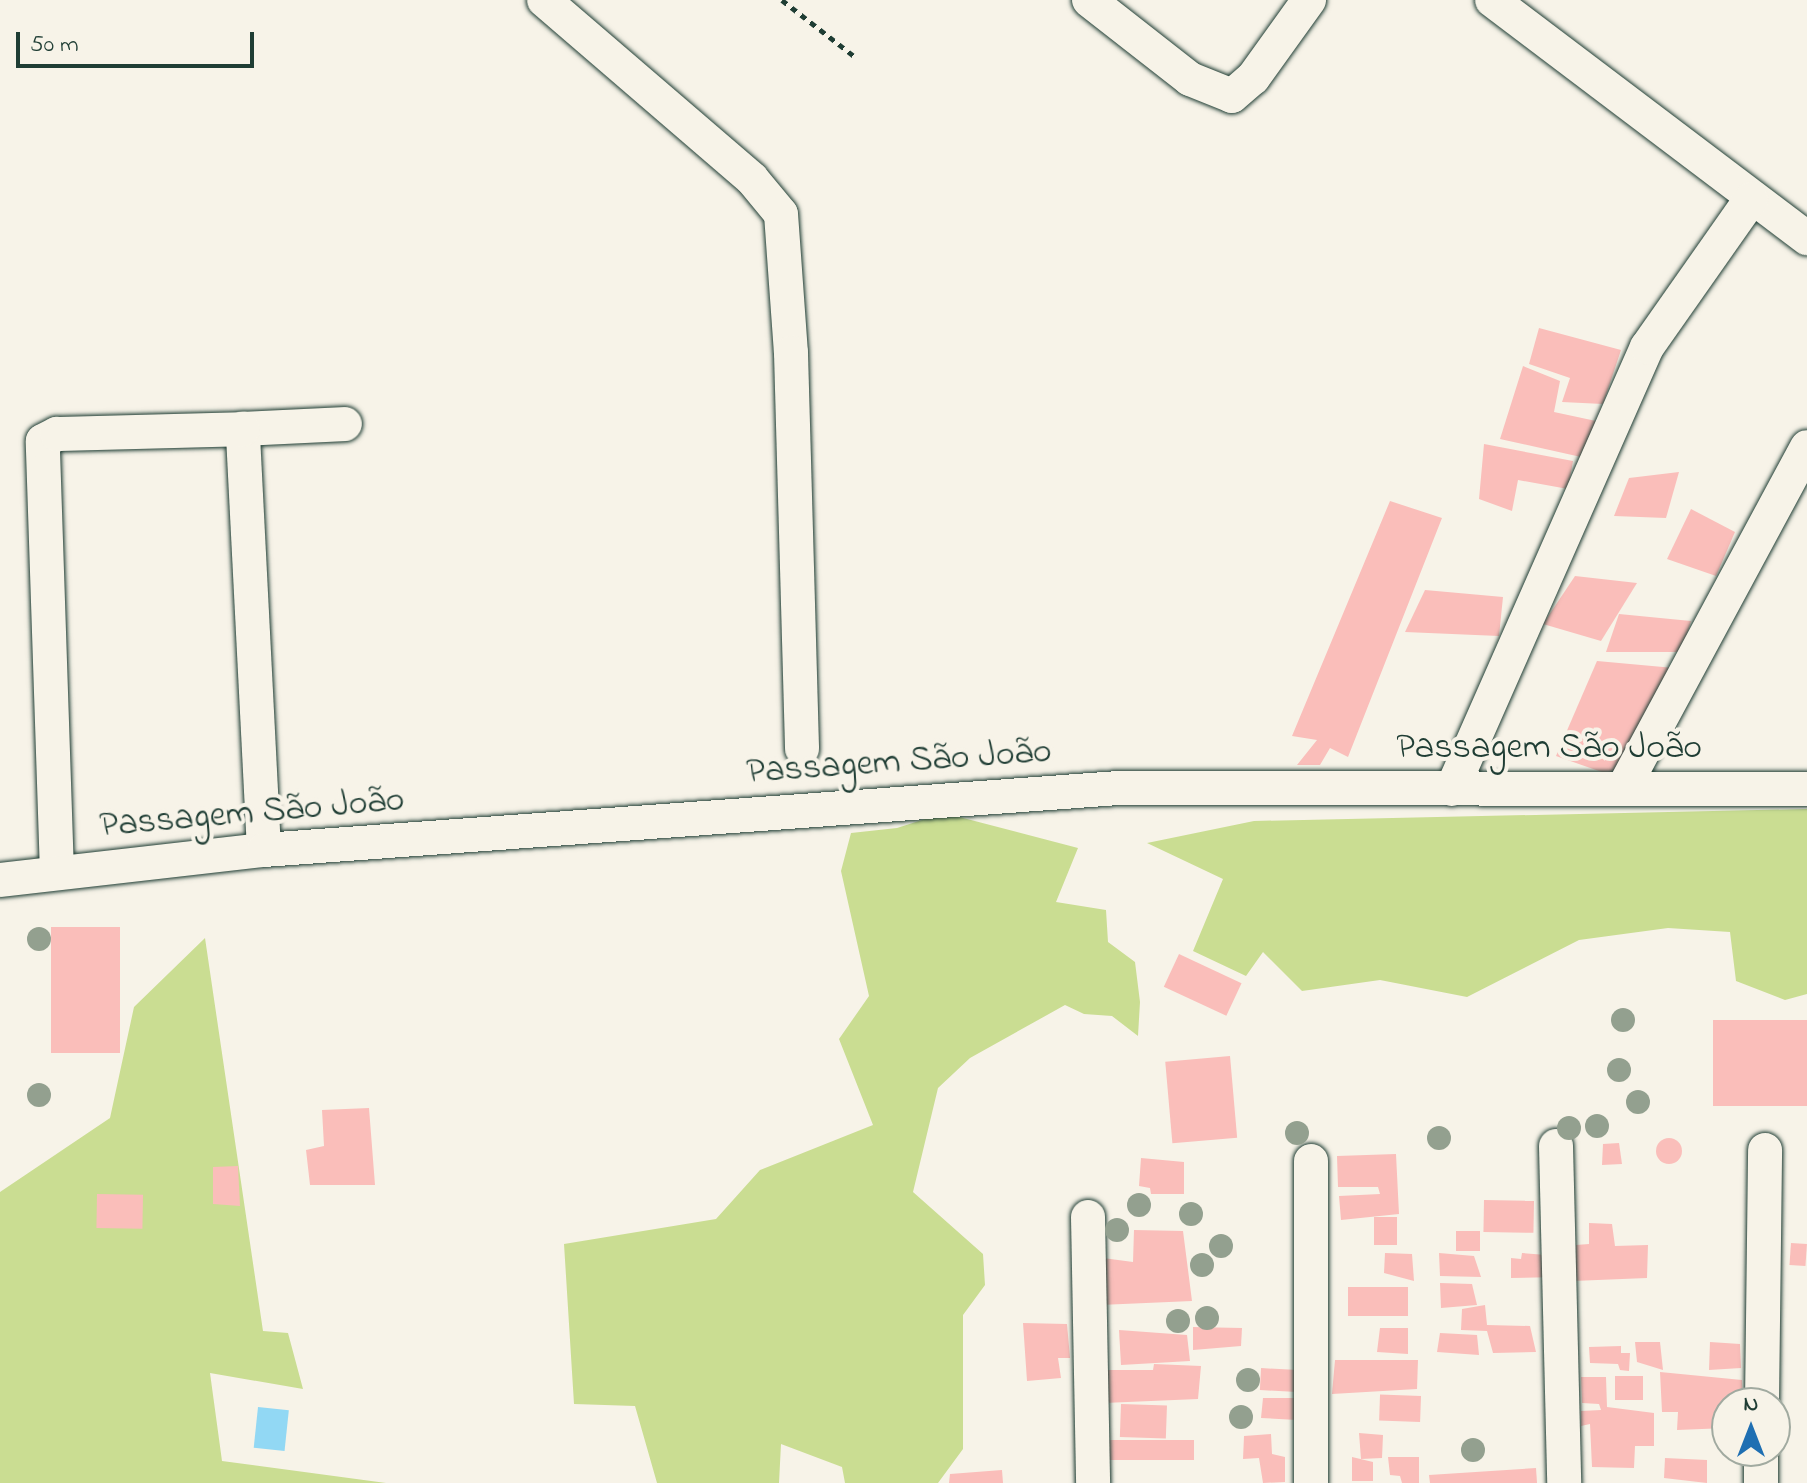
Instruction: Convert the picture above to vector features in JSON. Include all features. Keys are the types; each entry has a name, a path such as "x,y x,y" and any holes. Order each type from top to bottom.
{"street":[{"path":"544,0 752,179 781,214 791,353 802,749"},
{"path":"1089,0 1190,79 1211,92 1232,96 1253,78 1309,0"},
{"path":"1492,0 1751,199 1807,238"},
{"path":"1452,789 1647,347 1751,199"},
{"path":"57,873 43,441 57,434 345,424"},
{"path":"243,429 264,850"},
{"path":"1624,787 1807,447"},
{"name":"Passagem São João","path":"0,880 264,850 1118,788 1807,789"},
{"path":"1556,1146 1564,1483"},
{"path":"1762,1387 1765,1150"},
{"path":"1311,1161 1311,1483"},
{"path":"1088,1217 1093,1483"}],"path":[{"path":"782,0 854,56"}],"green space":[{"path":"1807,809 1807,994 1785,1000 1736,981 1730,932 1668,928 1579,940 1467,997 1380,980 1302,991 1263,952 1246,976 1193,951 1223,879 1147,843 1254,821"},
{"path":"944,813 1078,848 1056,902 1106,910 1108,942 1135,962 1140,1002 1138,1036 1112,1016 1084,1014 1065,1005 970,1058 938,1088 913,1192 983,1254 985,1285 963,1315 963,1449 938,1483 845,1483 842,1467 781,1444 779,1483 657,1483 635,1406 574,1404 564,1244 716,1219 760,1170 873,1125 839,1039 869,996 841,871 851,833 897,828"},
{"path":"205,938 263,1331 288,1333 303,1389 210,1373 222,1461 386,1483 0,1483 0,1192 110,1118 134,1007"}],"water":[{"path":"258,1407 289,1410 285,1451 254,1448"}],"building":[{"path":"1539,328 1621,350 1603,404 1562,402 1570,378 1529,364"},
{"path":"1523,366 1560,381 1554,412 1596,421 1581,457 1500,439"},
{"path":"1484,444 1573,461 1568,489 1518,480 1512,511 1479,499"},
{"path":"1679,472 1666,518 1614,516 1629,478"},
{"path":"1390,501 1442,518 1348,757 1330,748 1320,765 1297,765 1317,740 1292,736"},
{"path":"1691,509 1735,532 1716,576 1667,559"},
{"path":"1575,576 1637,583 1601,641 1543,624"},
{"path":"1425,590 1503,597 1499,636 1405,632"},
{"path":"1619,614 1691,621 1682,652 1606,652"},
{"path":"1597,661 1674,668 1616,777 1556,756"},
{"path":"51,927 120,927 120,1053 51,1053"},
{"path":"1179,954 1242,983 1226,1016 1164,987"},
{"path":"1713,1020 1807,1020 1807,1106 1713,1106"},
{"path":"1230,1056 1237,1138 1172,1143 1165,1062"},
{"path":"369,1108 375,1185 310,1185 306,1150 324,1146 322,1110"},
{"path":"1669,1138 1678,1142 1682,1151 1678,1160 1669,1164 1660,1160 1656,1151 1660,1142"},
{"path":"1619,1143 1622,1164 1602,1165 1603,1144"},
{"path":"1396,1154 1399,1214 1341,1220 1339,1196 1380,1194 1378,1187 1338,1187 1337,1156"},
{"path":"1141,1158 1184,1162 1184,1194 1151,1194 1150,1188 1139,1186"},
{"path":"238,1166 240,1206 213,1204 213,1167"},
{"path":"97,1194 143,1195 142,1229 96,1228"},
{"path":"1484,1200 1534,1201 1533,1233 1483,1232"},
{"path":"1374,1217 1397,1217 1397,1245 1374,1245"},
{"path":"1589,1223 1612,1224 1615,1246 1648,1245 1647,1278 1573,1281 1576,1245 1589,1244"},
{"path":"1134,1230 1183,1231 1192,1301 1100,1305 1103,1258 1133,1262"},
{"path":"1456,1231 1480,1231 1480,1251 1456,1251"},
{"path":"1791,1243 1807,1244 1805,1266 1789,1265"},
{"path":"1385,1253 1412,1254 1414,1281 1384,1273"},
{"path":"1439,1253 1474,1256 1481,1277 1440,1276"},
{"path":"1522,1253 1546,1255 1558,1277 1511,1278 1511,1258 1521,1259"},
{"path":"1440,1283 1472,1284 1477,1305 1441,1308"},
{"path":"1348,1287 1408,1287 1408,1316 1348,1316"},
{"path":"1485,1305 1487,1325 1530,1326 1536,1352 1493,1353 1487,1331 1461,1330 1462,1309"},
{"path":"1023,1323 1067,1324 1070,1358 1058,1358 1061,1378 1027,1381"},
{"path":"1193,1327 1242,1328 1241,1346 1193,1350"},
{"path":"1380,1328 1408,1328 1408,1354 1377,1352"},
{"path":"1119,1330 1187,1335 1190,1361 1121,1365"},
{"path":"1440,1333 1477,1335 1479,1355 1437,1352"},
{"path":"1635,1342 1660,1342 1663,1370 1637,1362"},
{"path":"1710,1342 1740,1344 1741,1368 1709,1370"},
{"path":"1621,1346 1621,1353 1630,1353 1629,1371 1620,1370 1618,1364 1590,1363 1589,1347"},
{"path":"1335,1360 1418,1360 1417,1389 1332,1394"},
{"path":"1154,1364 1201,1366 1198,1399 1104,1403 1107,1370 1153,1370"},
{"path":"1261,1368 1298,1370 1297,1392 1260,1390"},
{"path":"1660,1372 1742,1380 1742,1387 1711,1387 1711,1429 1677,1430 1678,1412 1662,1412"},
{"path":"1615,1376 1643,1376 1643,1400 1615,1400"},
{"path":"1581,1377 1606,1377 1607,1407 1654,1413 1654,1446 1635,1446 1634,1468 1592,1467 1590,1424 1581,1426 1581,1411 1601,1410 1599,1404 1582,1403"},
{"path":"1380,1395 1421,1396 1420,1422 1379,1421"},
{"path":"1263,1398 1294,1398 1297,1420 1261,1418"},
{"path":"1121,1404 1167,1406 1166,1439 1120,1437"},
{"path":"1359,1433 1383,1435 1382,1458 1361,1459"},
{"path":"1271,1434 1272,1454 1285,1457 1285,1482 1263,1483 1259,1458 1243,1459 1244,1436"},
{"path":"1103,1440 1194,1440 1194,1460 1103,1460"},
{"path":"1352,1457 1373,1462 1373,1481 1352,1481"},
{"path":"1388,1457 1419,1457 1419,1483 1402,1483 1400,1476 1390,1475"},
{"path":"1665,1458 1707,1460 1707,1483 1664,1478"},
{"path":"1536,1468 1537,1483 1430,1483 1429,1475"},
{"path":"1002,1470 1003,1483 949,1483 950,1474"}]}
